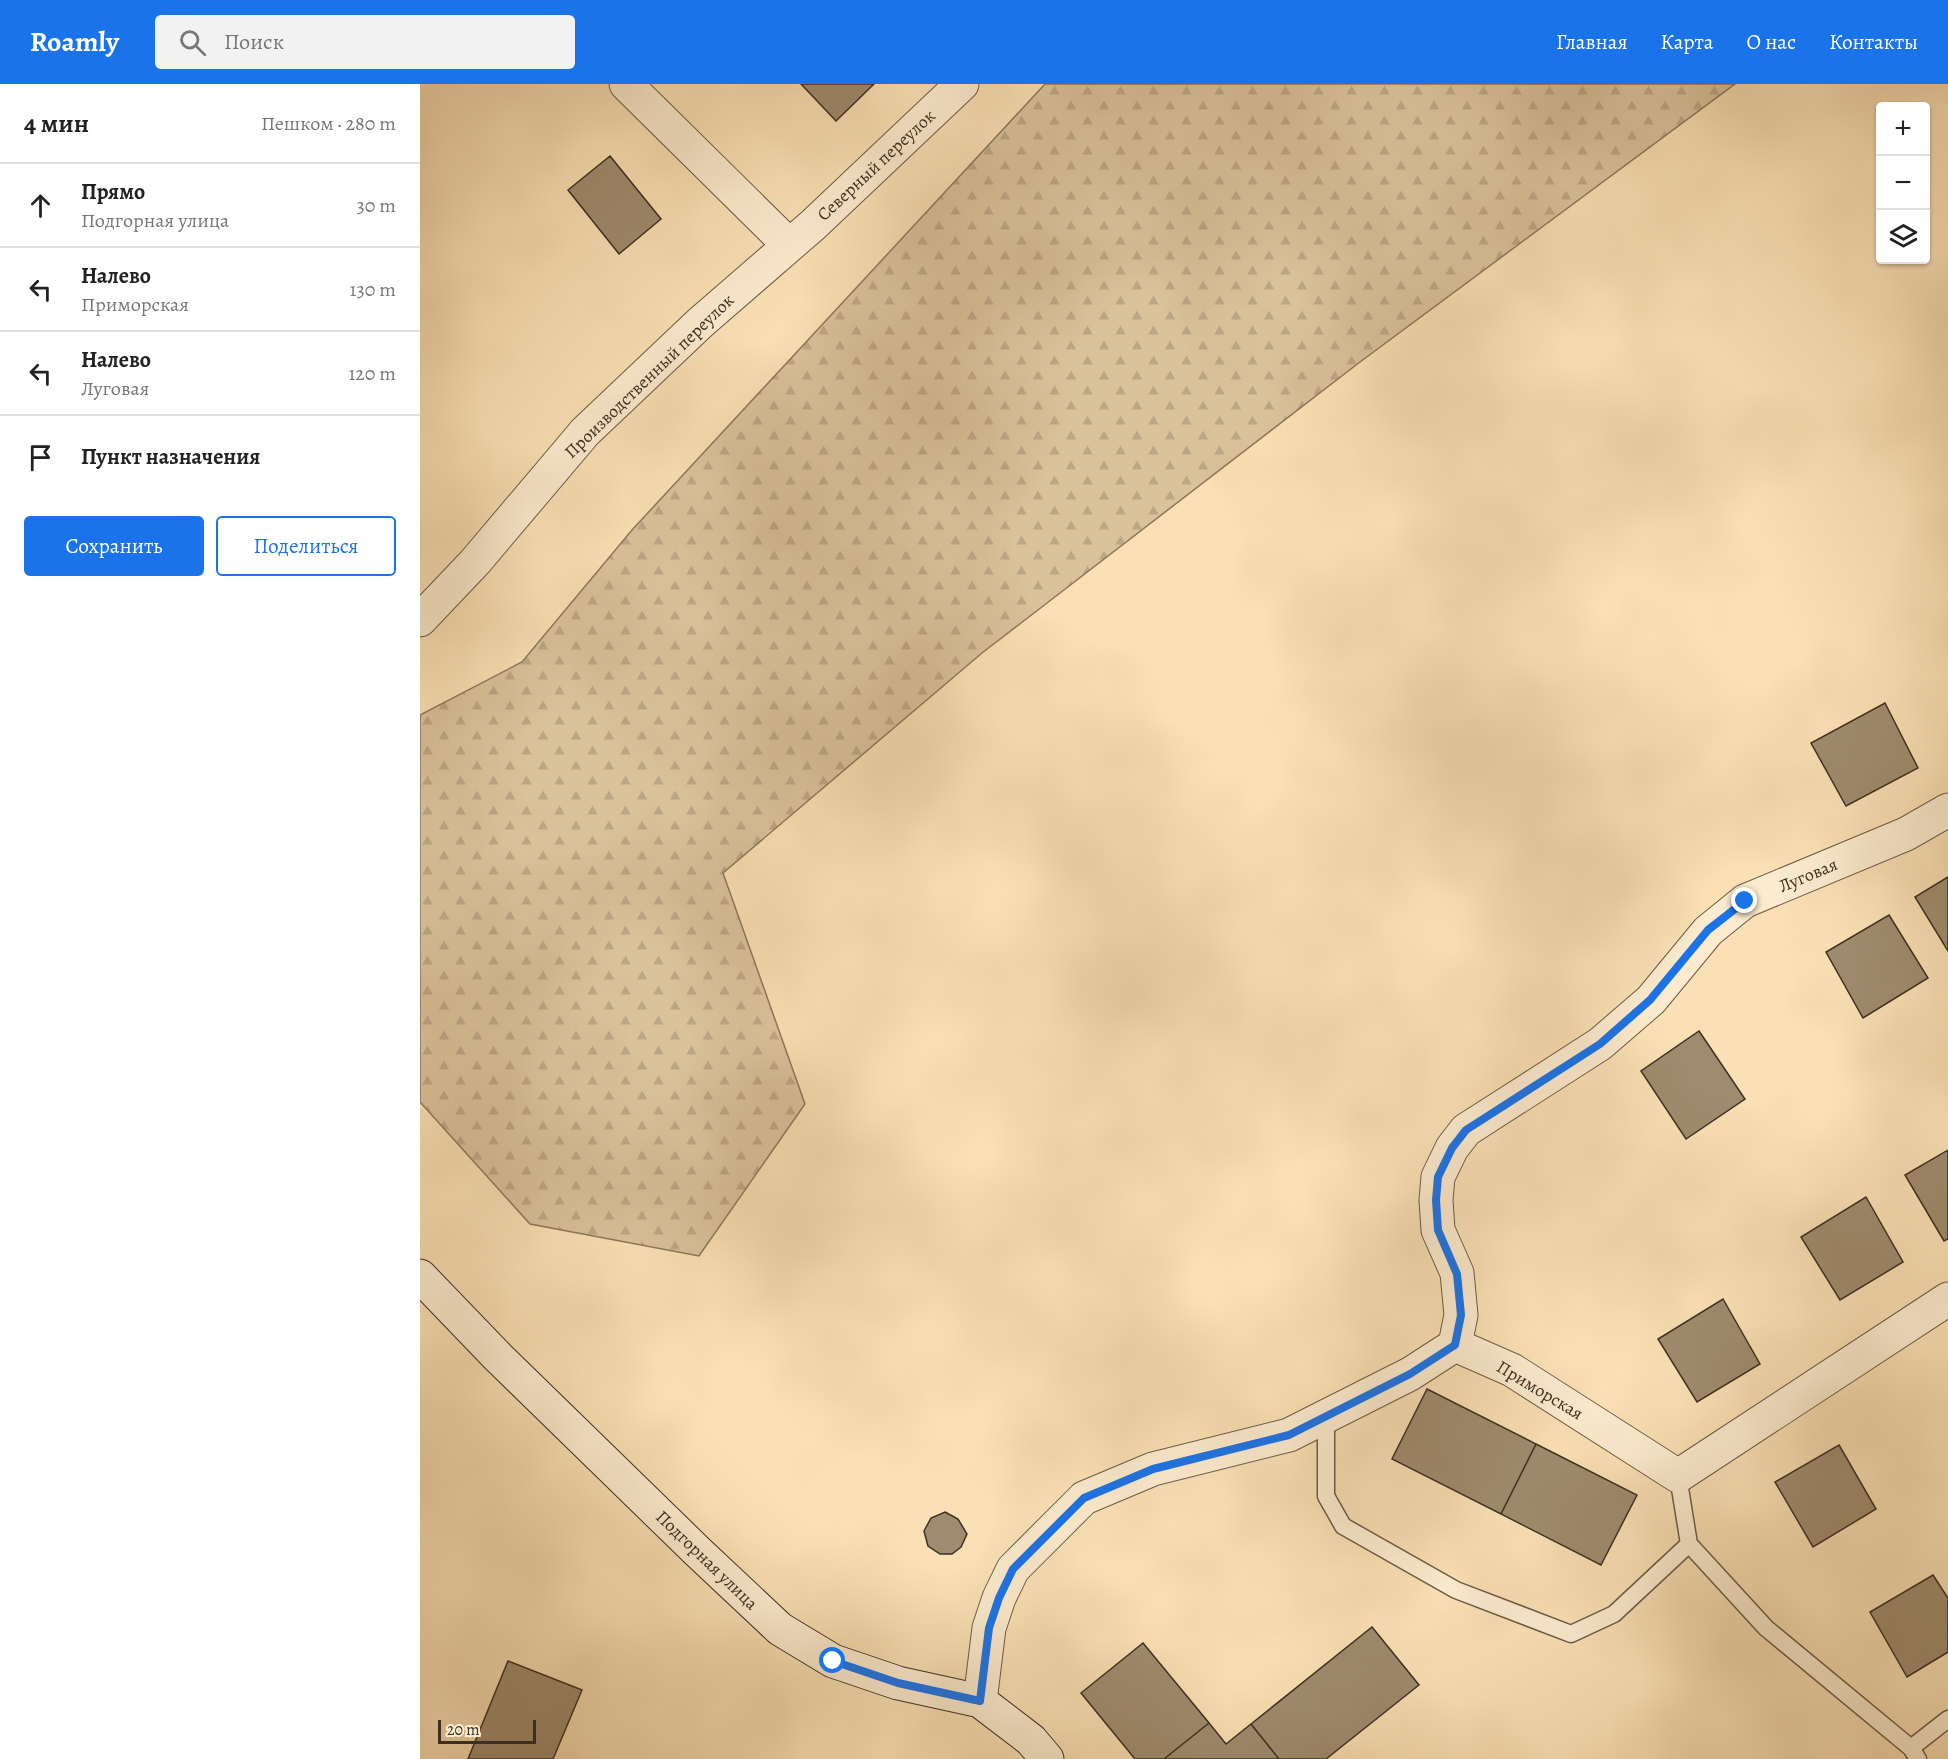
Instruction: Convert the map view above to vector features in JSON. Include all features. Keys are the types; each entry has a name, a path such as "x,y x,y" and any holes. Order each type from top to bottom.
{"street":[{"path":"627,84 789,245"},
{"name":"Северный переулок","path":"789,245 962,84"},
{"name":"Производственный переулок","path":"420,620 475,562 585,432 700,323 789,245"},
{"name":"Луговая","path":"1455,1345 1461,1315 1457,1274 1438,1230 1436,1200 1438,1177 1452,1148 1466,1130 1600,1044 1650,1000 1708,930 1745,901 1906,834 1948,810"},
{"name":"Подгорная улица","path":"420,1276 523,1382 780,1629 833,1661 898,1683 980,1701 1031,1740 1047,1759"},
{"path":"1678,1476 1948,1299"},
{"path":"980,1701 989,1628 999,1598 1013,1569 1084,1498 1153,1469 1289,1435 1410,1374 1455,1345"},
{"name":"Приморская","path":"1455,1345 1512,1370 1678,1476"}],"lane":[{"path":"1326,1417 1326,1496 1343,1526 1456,1590 1571,1634 1614,1614 1689,1544"},
{"path":"1678,1476 1689,1544 1766,1628 1914,1753 1948,1719"}],"green space":[{"path":"1045,84 1735,84 1360,362 982,653 723,873 805,1104 699,1256 530,1224 420,1102 420,715 522,662 632,530"}],"building":[{"path":"801,84 874,84 836,121"},
{"path":"610,156 661,219 619,254 568,190"},
{"path":"1885,703 1918,768 1846,806 1811,743"},
{"path":"1948,877 1948,951 1915,897"},
{"path":"1889,915 1928,978 1863,1018 1826,952"},
{"path":"1699,1031 1745,1099 1686,1139 1641,1071"},
{"path":"1948,1150 1948,1239 1944,1241 1905,1175"},
{"path":"1866,1197 1903,1262 1840,1300 1801,1237"},
{"path":"1723,1299 1760,1364 1697,1402 1658,1339"},
{"path":"1427,1389 1536,1444 1501,1514 1392,1459"},
{"path":"1536,1444 1637,1495 1601,1565 1501,1514"},
{"path":"1839,1445 1876,1509 1813,1547 1775,1482"},
{"path":"945,1512 958,1519 967,1534 961,1547 952,1554 940,1554 928,1546 924,1531 931,1518"},
{"path":"1933,1575 1948,1598 1948,1652 1907,1677 1870,1612"},
{"path":"1372,1627 1419,1685 1326,1759 1279,1759 1251,1724"},
{"path":"1143,1643 1209,1723 1164,1759 1135,1759 1081,1693"},
{"path":"508,1661 582,1690 553,1759 468,1759"},
{"path":"1209,1723 1226,1744 1251,1724 1279,1759 1164,1759"}],"route":[{"path":"833,1661 898,1683 980,1701 989,1628 999,1598 1013,1569 1084,1498 1153,1469 1289,1435 1410,1374 1455,1345 1461,1315 1457,1274 1438,1230 1436,1200 1438,1177 1452,1148 1466,1130 1600,1044 1650,1000 1708,930 1745,901"}]}
